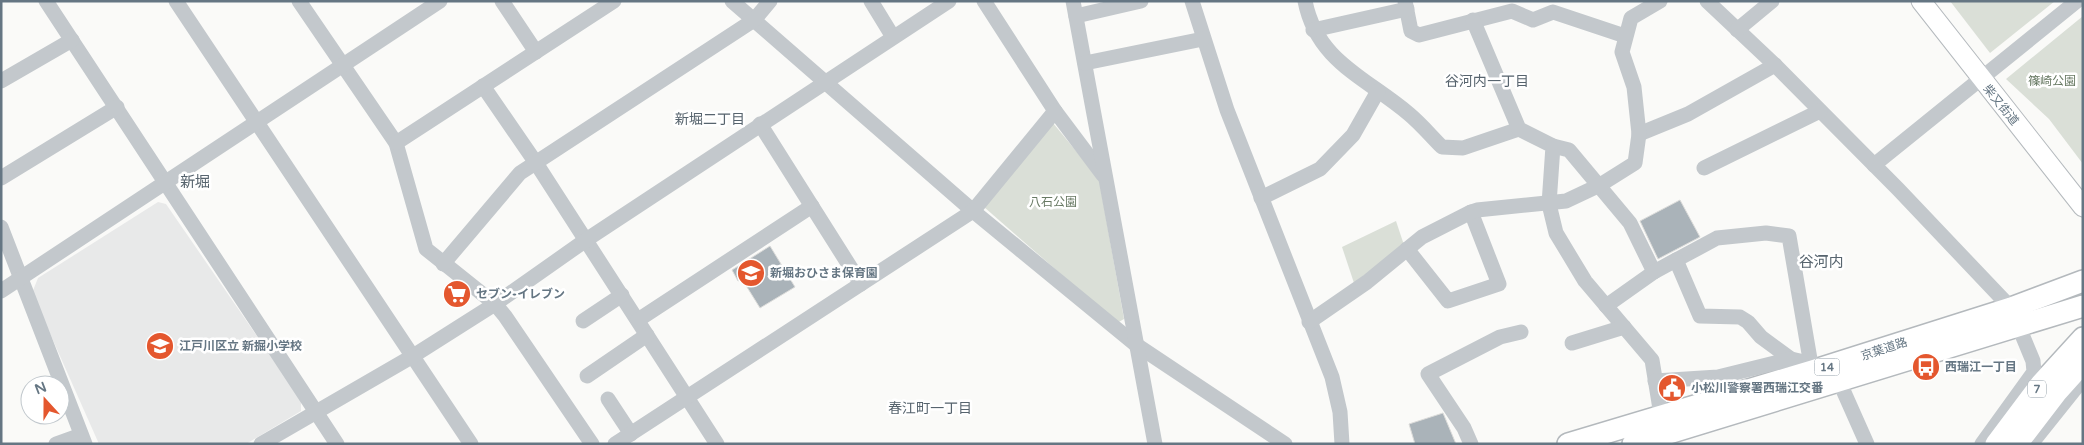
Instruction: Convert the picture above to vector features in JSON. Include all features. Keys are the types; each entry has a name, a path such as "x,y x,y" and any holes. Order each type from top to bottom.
{"highway":[{"name":"京葉道路","path":"1637,443 1838,381 2015,317 2083,281"},
{"name":"京葉道路","path":"1568,444 1811,372 2015,317 2083,306"},
{"name":"7","path":"1996,444 2041,384 2083,338"},
{"name":"7","path":"2017,444 2056,393 2083,364"}],"main road":[{"name":"柴又街道","path":"1921,1 2083,207"}],"street":[{"path":"46,1 337,444"},
{"path":"176,1 471,444"},
{"path":"299,1 396,143 426,250 495,304 592,444"},
{"path":"1,291 440,1"},
{"path":"502,1 536,52"},
{"path":"396,143 536,52 596,6 614,1"},
{"path":"732,1 973,211 1135,344 1285,444"},
{"path":"443,264 520,173 754,20 770,1"},
{"path":"871,1 893,36"},
{"path":"261,444 412,356 495,304 586,240 893,36 949,1"},
{"path":"984,1 1055,111 1105,179"},
{"path":"1141,1 1075,8 1135,344 1155,444"},
{"path":"1192,1 1227,110 1332,377 1340,412 1342,444"},
{"path":"1305,1 1313,30 1318,40 1338,62 1410,115 1442,147 1463,148 1520,129"},
{"path":"1309,322 1367,282 1422,237 1472,212 1566,201 1600,185 1635,162 1639,134 1634,87 1622,52 1631,18 1660,1"},
{"path":"1707,1 1775,65 1874,165 2015,317 2033,361 2034,372 1982,444"},
{"path":"1737,30 1772,1"},
{"path":"1874,165 2077,1"},
{"path":"1313,30 1406,5 1411,30 1418,35 1512,11 1533,20 1553,12 1626,36"},
{"path":"1473,20 1520,129 1553,146 1569,150 1630,222 1654,272"},
{"path":"1084,63 1203,39"},
{"path":"1,81 72,40"},
{"path":"1639,134 1688,114 1775,65"},
{"path":"483,86 536,163 717,444"},
{"path":"1261,198 1320,170 1353,135 1378,91"},
{"path":"1,178 117,107"},
{"path":"615,444 973,211 1055,111"},
{"path":"1704,168 1820,111"},
{"path":"760,124 861,284"},
{"path":"1553,146 1549,204 1556,234 1566,252 1606,306 1652,360 1662,415"},
{"path":"638,320 812,206"},
{"path":"1407,249 1448,301 1499,284 1472,212"},
{"path":"1,227 83,439 56,444"},
{"path":"1606,306 1654,272 1718,238 1766,233 1790,236 1811,372"},
{"path":"1676,260 1700,316 1740,317 1748,322 1761,337 1791,359 1800,361 1811,372"},
{"path":"583,321 622,295"},
{"path":"1572,343 1624,326"},
{"path":"1471,444 1464,428 1428,374 1500,337 1521,332"},
{"path":"587,376 647,335"},
{"path":"1655,380 1718,377 1791,359"},
{"path":"1838,381 1867,444"},
{"path":"2031,444 2080,388"},
{"path":"608,399 631,434"}],"shaded area":[{"name":"江戸川区立 新掘小学校","path":"158,202 166,204 301,400 301,411 246,444 99,444 32,293 38,278"}],"green space":[{"path":"1950,1 2055,1 1990,53"},
{"name":"篠崎公園","path":"2083,16 2083,164 2049,119 2006,79"},
{"name":"八石公園","path":"1053,123 1099,179 1124,319 1117,323 984,207"},
{"path":"1396,221 1404,245 1354,283 1342,247"}],"building":[{"path":"1680,200 1700,237 1658,259 1640,221"},
{"path":"770,246 795,287 760,308 742,279 738,281 732,270"},
{"path":"1443,413 1456,444 1415,444 1409,424"}],"place":[{"name":"新堀おひさま保育園","path":"751,273"},
{"name":"セブン-イレブン","path":"457,294"},
{"name":"江戸川区立 新掘小学校","path":"160,346"},
{"name":"西瑞江一丁目","path":"1926,367"},
{"name":"小松川警察署西瑞江交番","path":"1672,388"}],"district":[{"name":"谷河内一丁目","path":"1487,81"},
{"name":"新堀二丁目","path":"710,119"},
{"name":"新堀","path":"195,182"},
{"name":"谷河内","path":"1821,262"},
{"name":"春江町一丁目","path":"930,408"}]}
